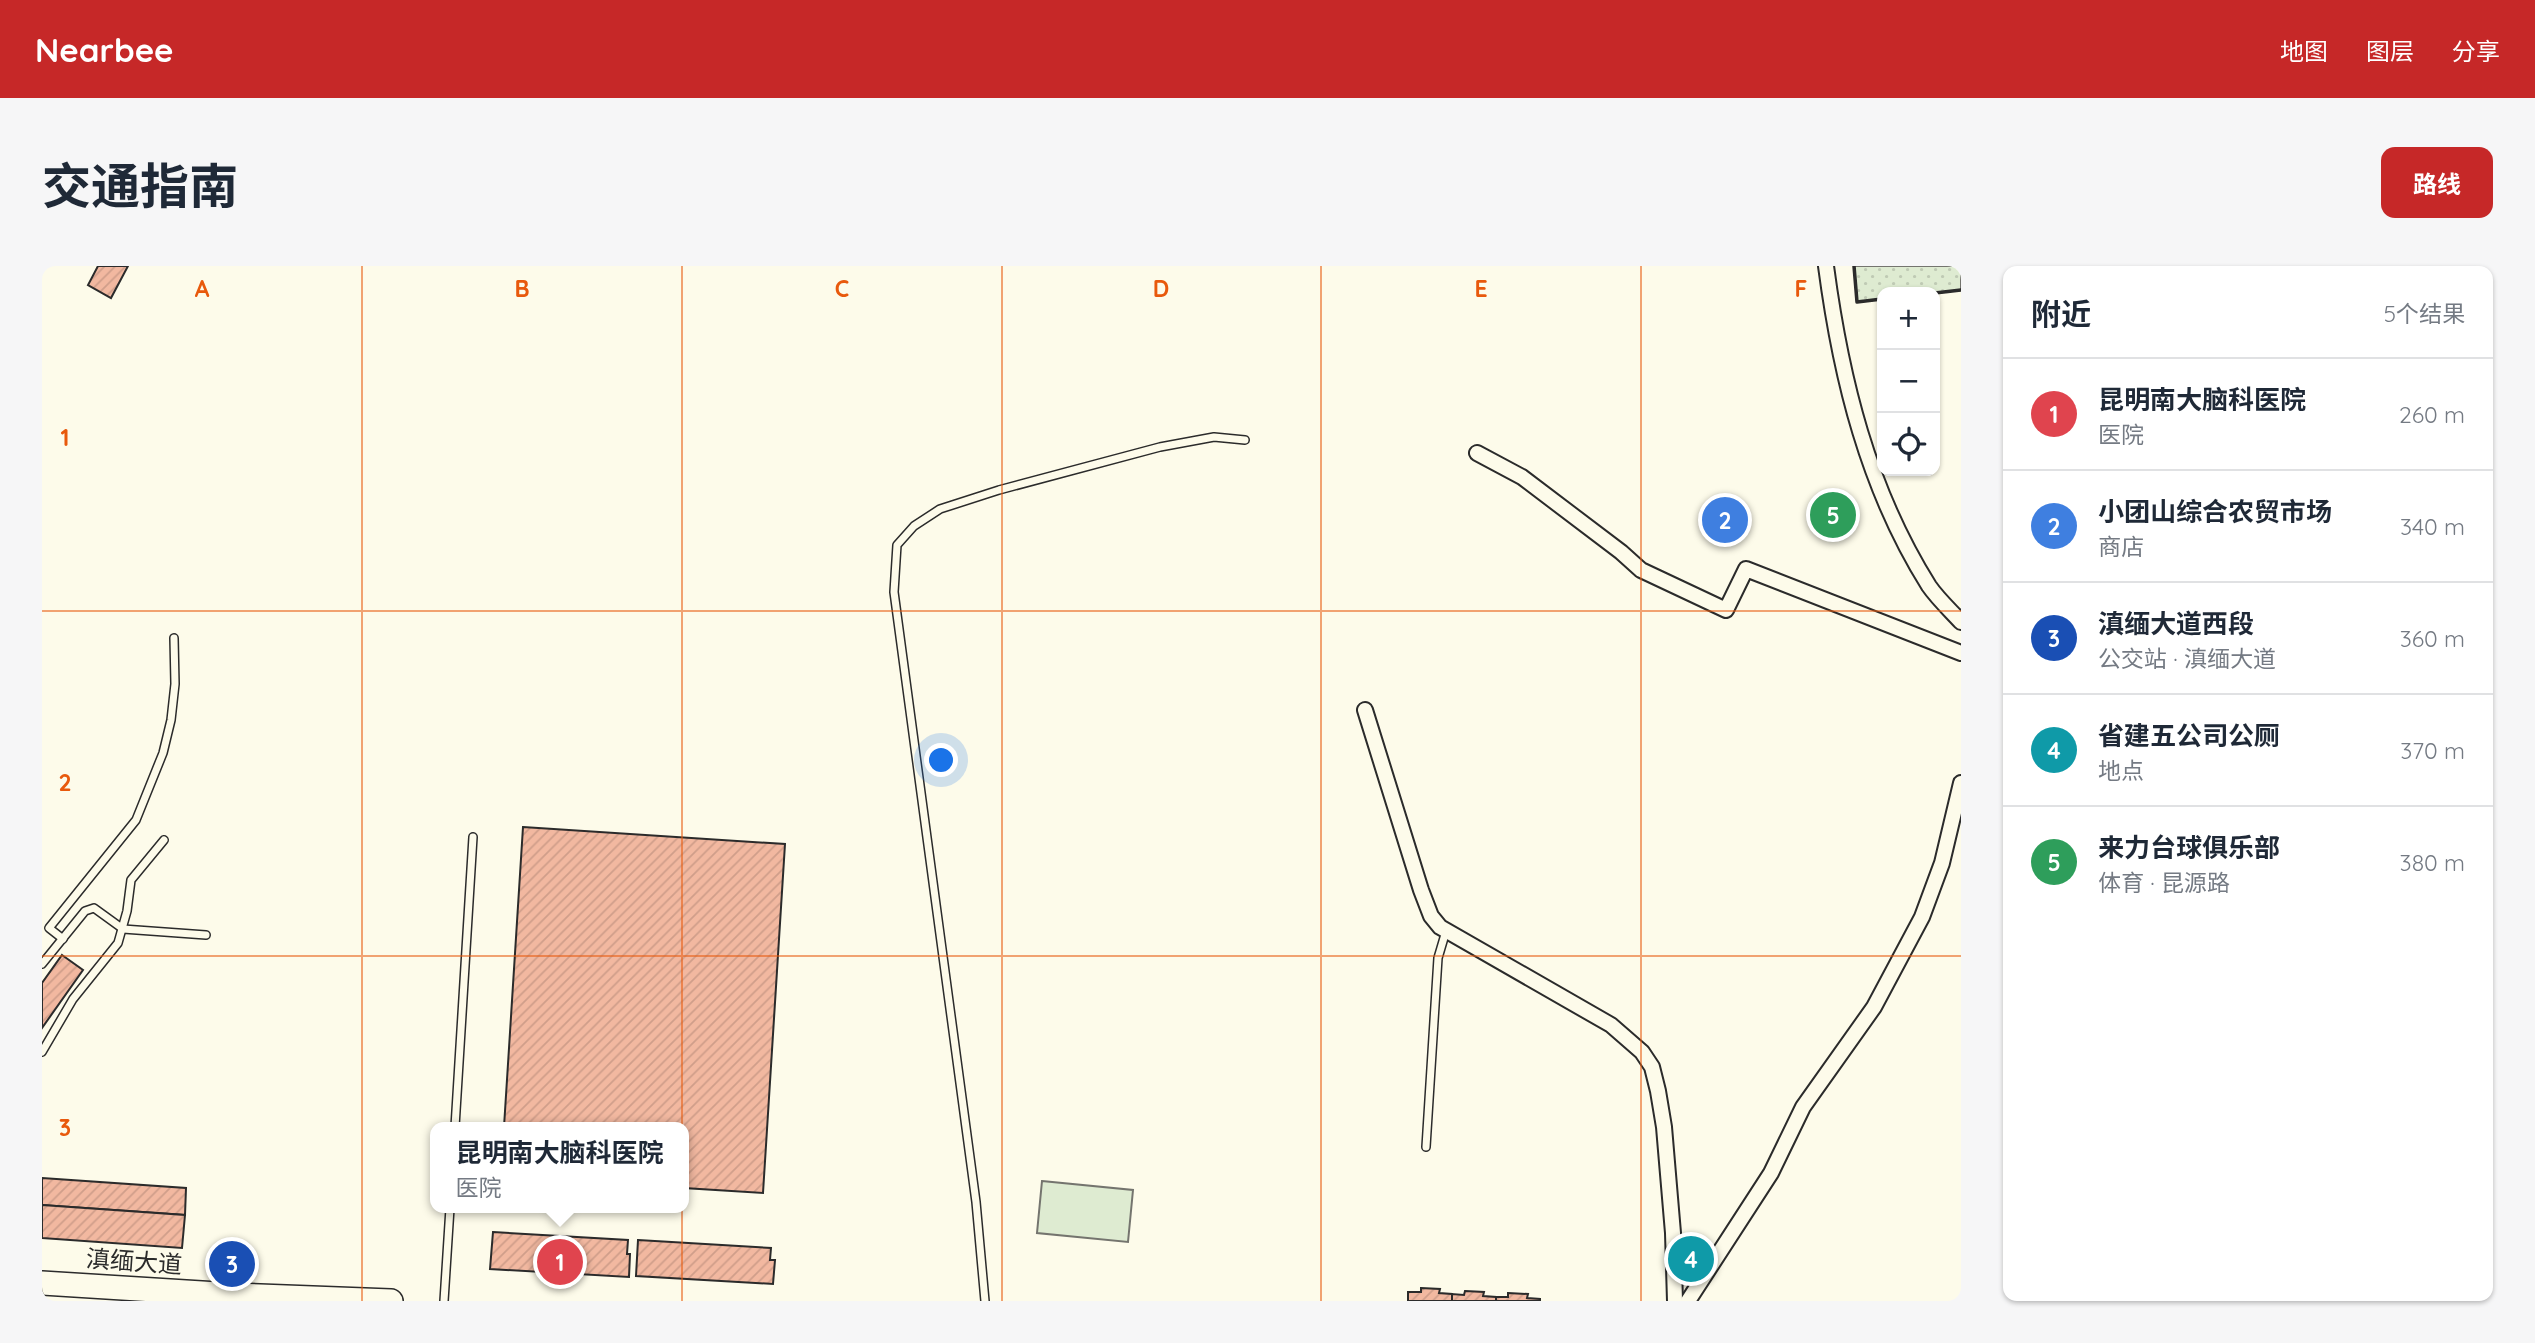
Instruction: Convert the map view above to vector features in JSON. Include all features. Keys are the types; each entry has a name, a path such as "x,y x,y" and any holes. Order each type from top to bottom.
{"main road":[{"name":"滇缅大道","path":"42,1283 391,1301"}],"street":[{"path":"1826,266 1832,313 1857,428 1876,464 1886,508 1930,588 1961,622"},
{"path":"1477,453 1522,477 1641,570 1726,610 1746,569 1961,653"},
{"path":"1365,710 1431,916 1446,931 1591,1012 1632,1041 1652,1068 1664,1127 1673,1233 1675,1301"},
{"path":"1688,1301 1772,1173 1803,1107 1874,1007 1922,917 1942,863 1961,783"}],"lane":[{"path":"985,1301 976,1202 894,592 897,545 914,526 940,509 999,490 1160,447 1213,437 1245,440"},
{"path":"63,939 49,928 136,820 163,753 171,720 175,684 174,638"},
{"path":"455,1122 473,837"},
{"path":"42,1052 73,999 118,943 131,880 164,840"},
{"path":"42,964 85,911 94,908 123,929 206,935"},
{"path":"1426,1147 1438,958 1446,931"},
{"path":"444,1301 450,1213"}],"green space":[{"path":"1854,266 1961,266 1961,290 1940,292 1940,287 1877,287 1877,300 1857,302"},
{"path":"1042,1181 1133,1190 1128,1242 1037,1233"}],"building":[{"path":"98,266 128,266 111,298 88,285"},
{"path":"523,827 785,844 763,1193 689,1188 689,1122 504,1122"},
{"path":"62,955 83,970 42,1028 42,983"},
{"path":"42,1178 186,1188 185,1215 42,1205"},
{"path":"42,1205 185,1215 182,1248 42,1238"},
{"path":"493,1232 628,1240 629,1277 490,1269"},
{"path":"638,1240 771,1248 770,1260 775,1260 773,1284 636,1276"},
{"path":"1686,1245 1696,1245 1696,1272 1686,1273"},
{"path":"1421,1288 1440,1289 1439,1293 1452,1294 1452,1301 1408,1301 1408,1292 1421,1292"},
{"path":"1465,1291 1484,1292 1483,1296 1496,1297 1496,1301 1452,1301 1452,1294 1464,1295"},
{"path":"1508,1293 1528,1294 1527,1298 1540,1301 1496,1301 1496,1297 1508,1297"}],"wall":[{"path":"1854,266 1857,302 1877,300"},
{"path":"1940,292 1961,290"}],"place":[{"name":"来力台球俱乐部","path":"1833,515"},
{"name":"小团山综合农贸市场","path":"1725,520"},
{"name":"省建五公司公厕","path":"1691,1259"},
{"name":"昆明南大脑科医院","path":"560,1262"},
{"name":"滇缅大道西段","path":"232,1264"}]}
